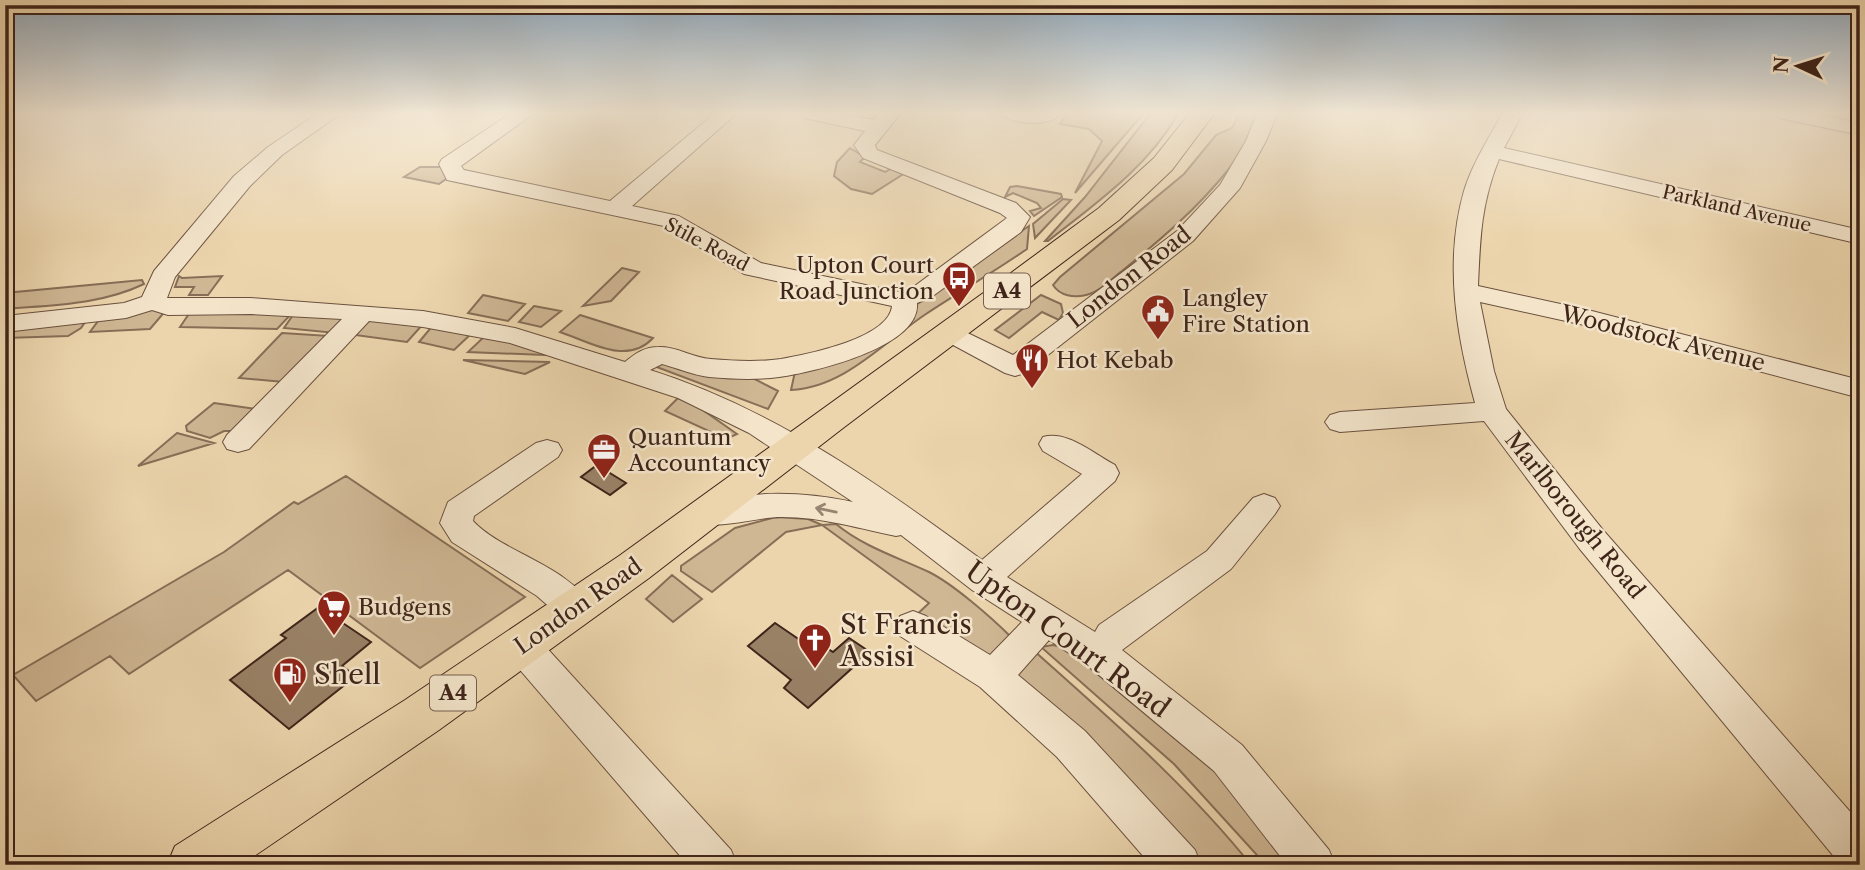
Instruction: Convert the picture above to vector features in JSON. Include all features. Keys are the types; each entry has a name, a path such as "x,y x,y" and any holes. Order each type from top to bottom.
{"main road":[{"name":"London Road","path":"194,865 422,715 706,514 1109,215 1170,155"}],"street":[{"path":"5,324 126,310 153,302 163,276 242,181 271,155"},
{"name":"Stile Road","path":"464,155 450,164 455,175 671,221 753,269 901,300"},
{"path":"616,208 678,155"},
{"path":"630,372 650,356 663,355 707,368 779,368 852,350 890,332 904,315 905,304 901,300 921,293 1013,228 1019,217 1008,208 872,155"},
{"name":"London Road","path":"951,333 1015,367 1185,236 1229,188 1248,155"},
{"name":"Marlborough Road","path":"1490,155 1476,189 1469,222 1465,291 1480,370 1492,411 1591,539 1860,855"},
{"name":"Parkland Avenue","path":"1507,155 1860,237"},
{"name":"Woodstock Avenue","path":"1465,291 1588,318 1860,389"},
{"name":"Upton Court Road","path":"153,302 168,307 251,306 423,319 515,336 688,390 715,403 793,447 917,529 984,580 1100,654 1228,758 1314,865"},
{"path":"238,442 363,313"},
{"path":"1340,422 1492,411"},
{"path":"984,580 1104,473 1054,444"},
{"path":"547,450 459,510 456,523 464,533 549,586 574,608"},
{"path":"706,514 750,506 811,506 917,529"},
{"path":"1100,654 1112,636 1219,560 1264,506"},
{"path":"993,676 1047,619"},
{"path":"913,626 993,676 1071,744 1180,865"},
{"path":"521,645 716,865"}],"shaded area":[{"path":"844,155 861,155 865,157 860,162 885,172 892,168 905,173 872,194 851,189 834,176 837,162"},
{"path":"1095,155 1108,155 1075,193"},
{"path":"1118,155 1149,155 1119,184 1045,241"},
{"path":"1200,155 1238,155 1191,211 1105,285 1086,295 1077,296 1063,294 1056,289 1053,285 1060,277 1184,174"},
{"path":"420,167 442,167 453,174 439,184 404,177"},
{"path":"1010,187 1061,194 1062,197 1034,216 1030,211 1041,208 1037,203 1013,193 1005,197"},
{"path":"1063,199 1071,200 1035,238 1033,224"},
{"path":"1029,226 1027,249 926,314 846,372 829,381 791,390 796,367 828,359 970,271 975,263"},
{"path":"622,268 639,272 611,301 583,306"},
{"path":"179,276 222,276 208,295 189,295 194,287 175,287"},
{"path":"142,280 144,284 127,291 93,300 5,309 5,293"},
{"path":"483,295 525,304 508,321 468,313"},
{"path":"1041,295 1061,304 1063,313 1059,320 1042,312 1009,338 995,330"},
{"path":"534,306 561,311 541,327 519,322"},
{"path":"193,308 295,310 277,329 180,327"},
{"path":"167,309 150,329 90,332 104,313"},
{"path":"90,315 81,328 68,336 5,338 5,331"},
{"path":"293,315 346,318 336,333 284,328"},
{"path":"580,315 653,338 643,346 620,351 596,346 560,332"},
{"path":"373,319 424,323 407,342 355,335 357,327"},
{"path":"434,324 473,332 454,350 419,342"},
{"path":"282,333 330,336 284,382 239,378"},
{"path":"488,333 548,349 545,355 468,352"},
{"path":"652,358 737,370 778,391 768,409 654,366"},
{"path":"463,360 550,362 525,374"},
{"path":"678,398 697,406 737,434 726,439 665,411"},
{"path":"214,403 263,410 234,431 224,431 210,438 187,431 186,426"},
{"path":"177,433 214,443 138,466"},
{"path":"346,476 525,597 420,668 288,570 129,674 110,656 36,701 13,675 224,552 294,502 298,504"},
{"path":"776,517 808,519 822,525 786,532 712,592 681,571 681,566 735,528"},
{"path":"836,524 869,545 939,577 1011,637 988,660 912,619 929,603 822,525"},
{"path":"672,575 702,599 673,622 646,599"},
{"path":"1053,645 1066,648 1226,781 1293,865 1266,865 1174,764 1041,647"},
{"path":"1032,649 1173,779 1251,865 1183,865 1012,671"}],"building":[{"name":"Quantum Accountancy","path":"597,465 626,483 610,495 581,477"},
{"name":"Shell","path":"319,607 371,642 342,666 356,676 289,729 230,680 286,638 281,635"},
{"name":"St Francis Assisi","path":"775,623 819,653 825,647 833,652 849,638 870,652 808,708 784,688 791,680 748,646"}],"place":[{"name":"Upton Court Road Junction","path":"959,308"},
{"name":"Langley Fire Station","path":"1158,341"},
{"name":"Hot Kebab","path":"1032,390"},
{"name":"Quantum Accountancy","path":"604,480"},
{"name":"Budgens","path":"334,637"},
{"name":"St Francis Assisi","path":"815,670"},
{"name":"Shell","path":"290,704"}]}
